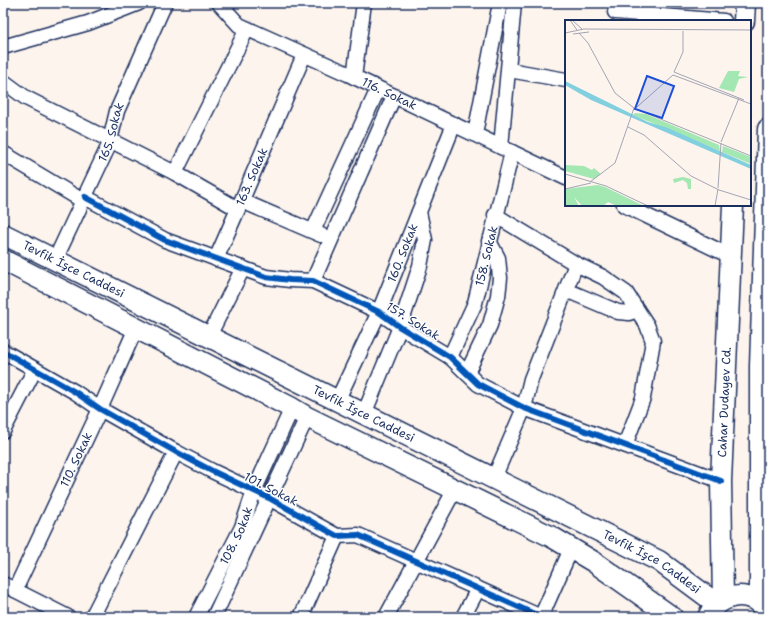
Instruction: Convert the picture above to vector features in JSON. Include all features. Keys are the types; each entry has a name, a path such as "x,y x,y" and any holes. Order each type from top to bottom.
{"main road":[{"path":"744,20 745,3"},
{"path":"766,609 760,366 768,129"},
{"name":"Cahar Dudayev Cd.","path":"716,607 733,206"},
{"name":"Tevfik İşce Caddesi","path":"3,234 659,561 716,607"},
{"name":"Tevfik İşce Caddesi","path":"3,260 300,413 552,537 594,562 672,617"},
{"path":"248,385 260,362"},
{"path":"716,607 732,597 742,596 751,598 766,609"}],"street":[{"path":"3,47 88,23 139,3"},
{"name":"165. Sokak","path":"55,260 109,145 117,111 166,3"},
{"name":"116. Sokak","path":"219,3 239,25 354,77 565,178"},
{"path":"354,77 364,3"},
{"path":"475,134 500,3"},
{"name":"158. Sokak","path":"450,357 475,303 495,216 506,149 509,70 514,3"},
{"path":"615,12 712,20"},
{"path":"175,173 247,29"},
{"name":"163. Sokak","path":"3,82 26,98 240,205 304,55"},
{"path":"509,70 565,80"},
{"path":"313,231 378,89"},
{"path":"312,281 394,96"},
{"name":"160. Sokak","path":"337,401 379,312 454,124"},
{"name":"157. Sokak","path":"3,153 84,199 165,240 266,277 312,281 379,312 400,327 450,357 478,384 524,408 721,481"},
{"path":"216,259 240,205 331,239"},
{"path":"626,206 730,256"},
{"path":"364,414 400,327 420,266 425,240 419,211"},
{"path":"495,216 576,264 603,278 626,293 647,325 652,341 643,398 625,445"},
{"path":"467,373 490,325 498,296 500,278 498,258 489,241"},
{"path":"494,478 524,408 531,379 576,264"},
{"path":"209,336 243,268"},
{"path":"566,290 618,312 629,313 637,310"},
{"name":"110. Sokak","path":"9,587 100,409 136,328"},
{"name":"101. Sokak","path":"3,351 176,452 269,498 337,536"},
{"path":"3,431 35,369"},
{"path":"214,617 269,498 300,413"},
{"name":"108. Sokak","path":"196,617 242,527 254,491 300,413"},
{"path":"92,617 176,452"},
{"path":"386,617 455,489"},
{"path":"301,617 337,536 358,535 541,617 571,549"},
{"path":"9,587 68,617"},
{"path":"463,617 478,589"}],"cycle path":[{"path":"85,197 165,240 266,277 313,281 379,312 400,327 450,357 478,384 524,408 721,481"},
{"path":"3,351 176,452 269,498 337,536 358,535 541,617"}]}
